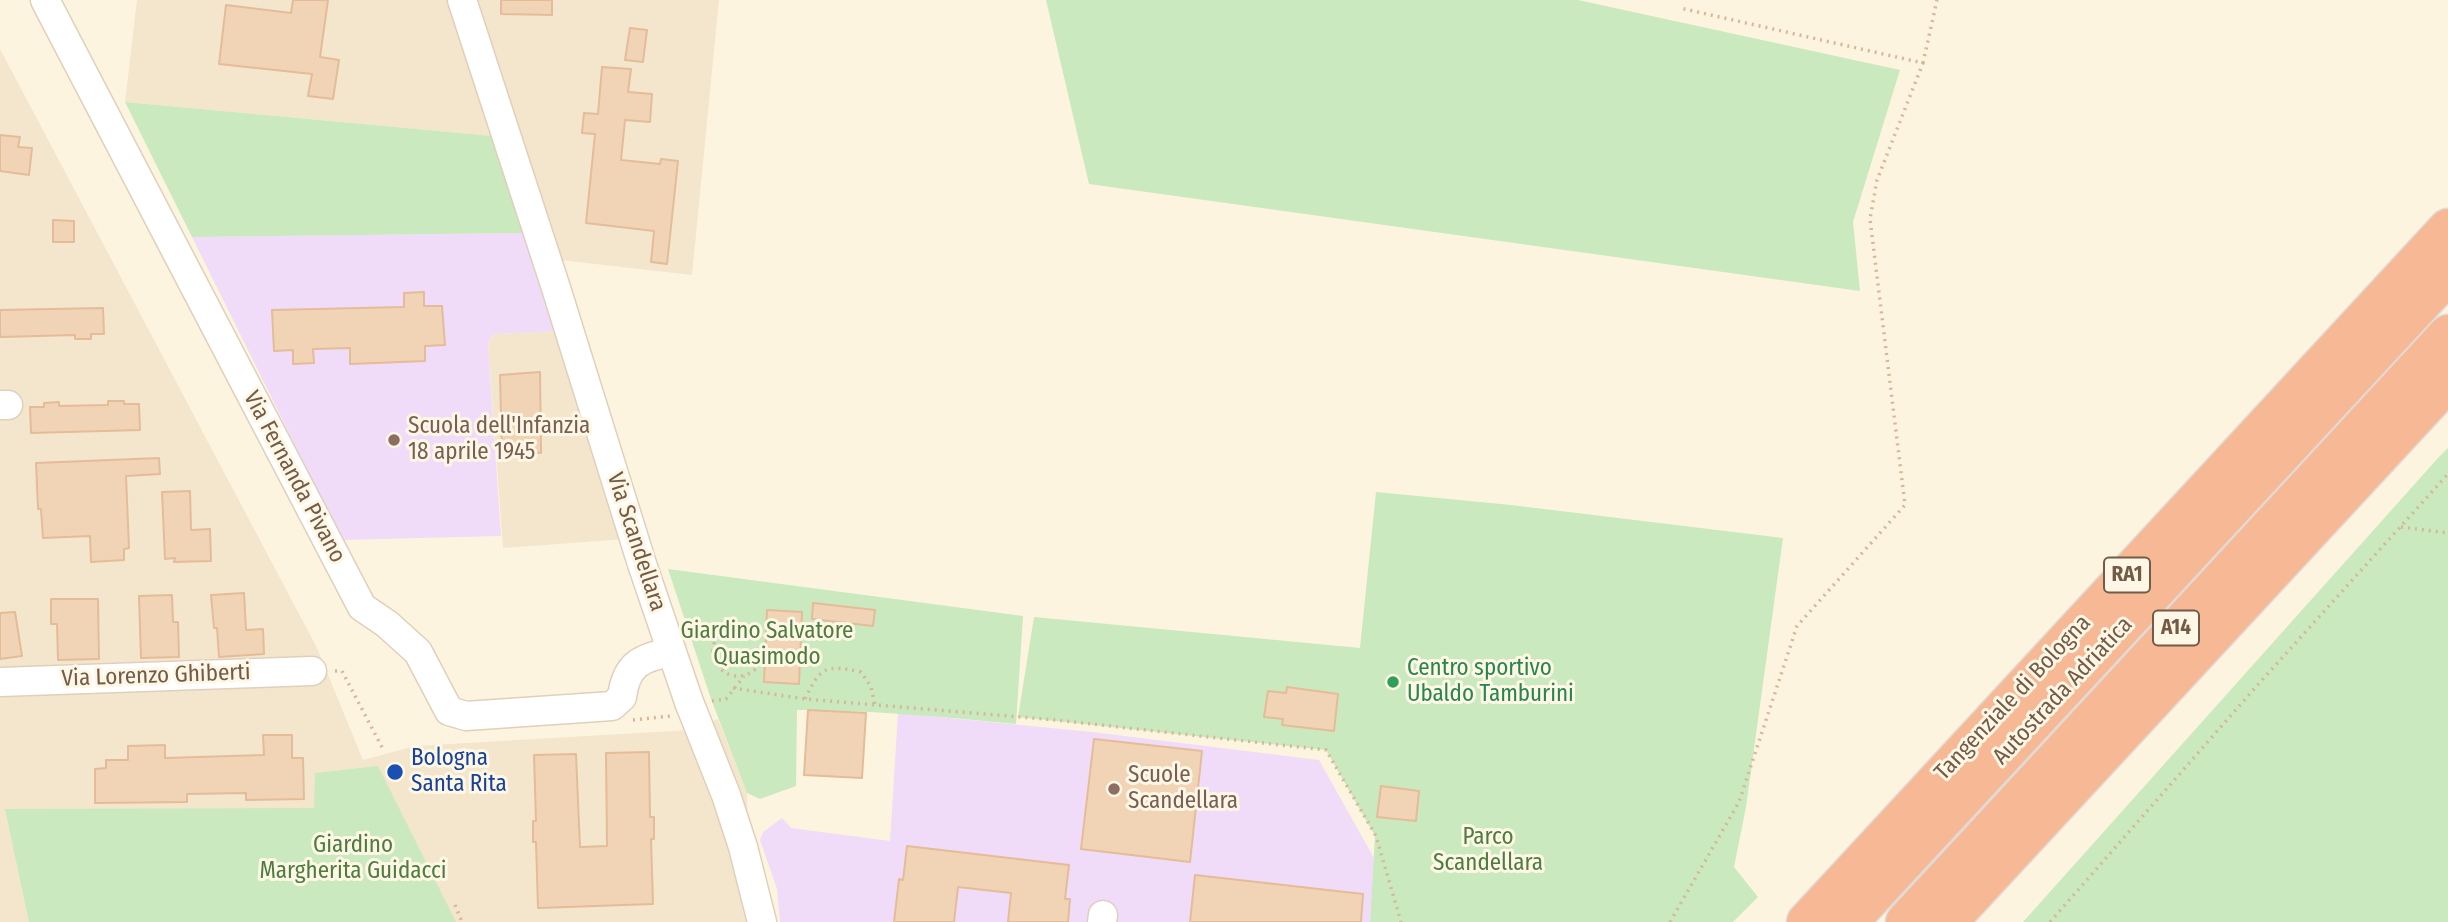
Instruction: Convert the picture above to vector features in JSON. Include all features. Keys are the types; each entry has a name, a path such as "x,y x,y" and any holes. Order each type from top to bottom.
{"highway":[{"name":"Tangenziale di Bologna","path":"1806,922 2448,228"},
{"name":"Autostrada Adriatica","path":"1849,922 2448,275"},
{"name":"Autostrada Adriatica","path":"1905,922 2448,334"},
{"path":"1948,922 2448,382"},
{"path":"2223,625 2375,483 2448,410"}],"street":[{"name":"Via Fernanda Pivano","path":"45,0 362,607 387,624 418,652 449,711 466,716 612,706 622,697 624,680 637,665 651,656 672,652"},
{"name":"Via Scandellara","path":"462,0 642,564 689,702 726,794 762,922"},
{"name":"Via Lorenzo Ghiberti","path":"0,682 312,671"}],"path":[{"path":"1670,922 1739,802 1797,626 1905,505 1870,219 1877,180 1923,63 1937,0"},
{"path":"1680,8 1923,63"},
{"path":"2050,922 2254,689 2448,474"},
{"path":"2400,527 2448,533"},
{"path":"715,700 726,699 744,676 758,666 763,650 761,641 751,629 743,626 727,628 715,639 713,655 721,670 728,674 744,676"},
{"path":"805,699 815,677 835,666 861,672 871,687 875,705"},
{"path":"312,671 342,671 384,751"},
{"path":"733,688 805,699 1056,720 1326,750 1376,836 1401,922"},
{"path":"455,905 462,922"}],"shaded area":[{"path":"137,0 719,0 692,275 560,260 525,233 491,136 125,102"},
{"path":"0,49 317,648 363,760 415,746 690,730 718,719 747,793 750,899 756,922 0,922"},
{"name":"Scuola dell'Infanzia 18 aprile 1945","path":"525,233 562,331 493,334 488,344 501,536 342,540 192,237"},
{"path":"562,331 626,539 503,548 488,344 493,334"},
{"name":"Scuole Scandellara","path":"898,713 1092,732 1319,760 1374,858 1370,922 780,922 777,889 760,840 763,832 782,818 791,828 890,841"}],"green space":[{"path":"1046,0 1578,0 1900,70 1853,222 1860,291 1089,184"},
{"path":"125,102 492,136 525,233 192,237"},
{"path":"2448,448 2448,922 2023,922 2438,458"},
{"name":"Centro sportivo Ubaldo Tamburini","path":"1376,492 1511,505 1783,538 1746,807 1734,867 1758,897 1733,922 1370,922 1375,836 1326,750 1018,717 1034,617 1360,648"},
{"name":"Giardino Salvatore Quasimodo","path":"668,569 1023,616 1016,724 934,716 797,710 796,786 760,799 747,793 711,699"},
{"name":"Giardino Margherita Guidacci","path":"378,766 456,922 29,922 5,809 314,808 315,773"}],"building":[{"path":"293,0 328,0 320,57 339,60 333,99 308,96 312,74 219,64 226,5 291,13"},
{"path":"501,0 552,0 552,15 501,14"},
{"path":"630,28 647,30 643,62 625,60"},
{"path":"602,67 631,69 628,92 652,94 650,122 625,120 621,160 660,164 661,159 678,161 667,264 651,262 654,231 586,223 595,134 582,133 584,113 598,114"},
{"path":"0,135 20,137 18,147 32,148 29,175 0,171"},
{"path":"53,220 74,221 74,242 53,242"},
{"path":"424,292 424,306 442,306 445,345 425,346 425,361 350,364 350,348 313,349 314,363 293,364 293,350 274,351 272,310 404,307 404,293"},
{"path":"103,308 104,334 91,334 91,339 75,339 75,335 0,337 0,310"},
{"path":"540,372 541,453 502,452 500,375"},
{"path":"108,401 139,404 140,430 31,433 30,407 44,407 44,403 59,402 59,406 108,405"},
{"path":"159,458 160,474 126,476 129,548 124,549 124,560 91,562 90,536 43,538 41,509 38,509 36,463"},
{"path":"190,491 191,530 210,529 211,561 174,562 175,558 165,559 162,492"},
{"path":"244,593 246,630 263,629 264,654 219,657 211,595"},
{"path":"172,595 173,622 178,622 179,657 141,658 139,596"},
{"path":"51,599 98,599 99,659 58,660 57,624 51,624"},
{"path":"813,603 875,610 873,626 812,619"},
{"path":"767,610 802,612 799,684 764,682"},
{"path":"15,612 22,656 0,659 0,613"},
{"path":"1287,687 1338,694 1334,731 1282,725 1283,719 1264,717 1268,691 1286,693"},
{"path":"808,710 866,713 862,778 804,775"},
{"path":"263,735 292,735 292,758 303,758 304,799 246,800 246,793 187,794 187,802 95,803 95,769 106,768 106,760 128,760 128,746 165,745 165,758 264,755"},
{"path":"1094,739 1202,751 1190,862 1081,849"},
{"path":"649,752 650,817 654,817 654,839 651,839 653,904 538,908 536,842 533,842 533,821 536,821 534,755 576,754 580,847 607,846 606,753"},
{"path":"1381,786 1419,791 1416,821 1377,817"},
{"path":"907,846 1069,865 1065,899 1070,899 1068,922 1008,922 1011,893 958,887 954,922 894,922 899,879 903,880"},
{"path":"1195,875 1363,894 1361,922 1190,922"}],"place":[{"name":"Scuola dell'Infanzia 18 aprile 1945","path":"394,440"},
{"name":"Centro sportivo Ubaldo Tamburini","path":"1393,682"},
{"name":"Bologna Santa Rita","path":"395,772"},
{"name":"Scuole Scandellara","path":"1114,789"}],"park label":[{"name":"Parco Scandellara","path":"1488,851"}]}
